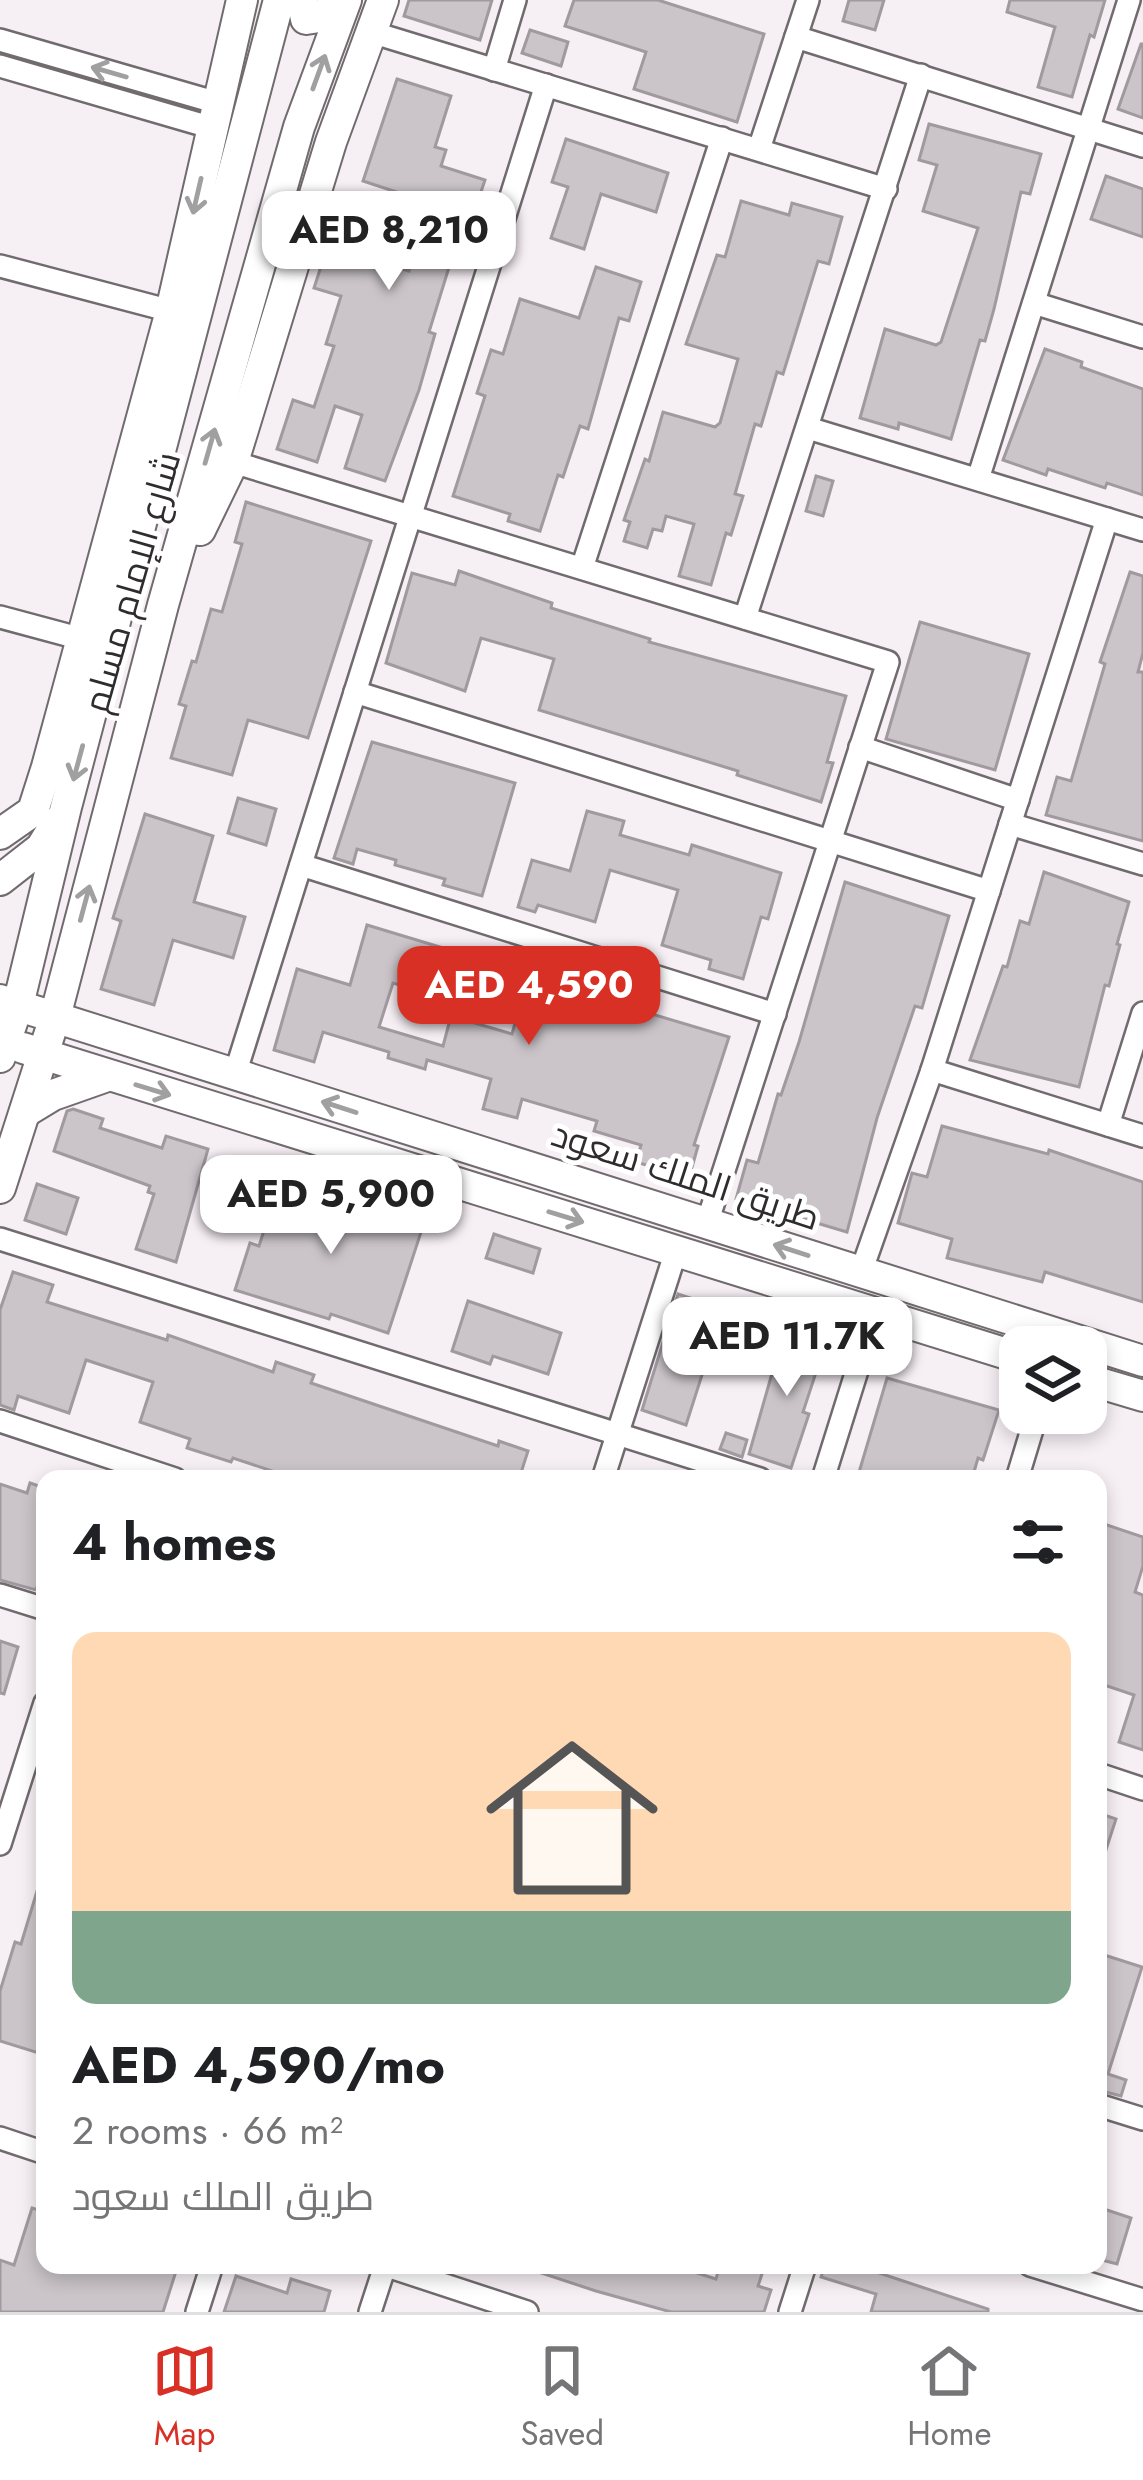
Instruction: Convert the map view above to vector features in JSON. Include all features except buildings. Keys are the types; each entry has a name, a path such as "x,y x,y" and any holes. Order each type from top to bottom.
{"main road":[{"path":"0,834 33,811 171,311 242,0"},
{"name":"شارع الإمام مسلم","path":"2,1046 9,1003 66,806 279,0"},
{"path":"302,0 307,19 326,16 334,0"},
{"name":"شارع الإمام مسلم","path":"0,1188 55,1016 164,605 299,127 346,0"},
{"path":"164,605 233,462 331,142 383,0"},
{"path":"0,880 41,848 66,806"},
{"name":"طريق الملك سعود","path":"9,1003 1143,1361"},
{"name":"طريق الملك سعود","path":"2,1046 999,1351"},
{"path":"25,1112 52,1095 108,1076"},
{"path":"1107,1385 1143,1396"}],"street":[{"path":"494,70 515,0"},
{"path":"759,149 808,0"},
{"path":"978,479 1129,0"},
{"path":"371,32 886,189"},
{"path":"796,37 1143,146"},
{"path":"0,40 216,116"},
{"path":"0,66 216,116"},
{"path":"745,618 921,75"},
{"path":"235,1074 546,85"},
{"path":"582,568 722,138"},
{"path":"0,266 171,311"},
{"path":"1034,303 1143,338"},
{"path":"808,428 1143,530"},
{"path":"233,462 888,662 707,1223"},
{"path":"861,1272 932,1070 1107,519"},
{"path":"0,617 82,639"},
{"path":"355,692 989,891"},
{"path":"860,747 1018,800"},
{"path":"1010,824 1143,863"},
{"path":"301,865 775,1014"},
{"path":"1108,1125 1143,1012"},
{"path":"932,1070 1143,1136"},
{"path":"0,1239 732,1470"},
{"path":"606,1470 676,1251"},
{"path":"826,1470 875,1313"},
{"path":"0,1421 120,1470"},
{"path":"1020,1470 1031,1434"},
{"path":"0,1595 36,1606"},
{"path":"0,1844 36,1731"},
{"path":"1107,1777 1143,1789"},
{"path":"1107,2107 1143,2120"},
{"path":"0,2138 36,2150"},
{"path":"197,2312 209,2274"},
{"path":"370,2312 382,2274"},
{"path":"412,2274 527,2312"},
{"path":"790,2312 802,2274"},
{"path":"1060,2274 1143,2299 1139,2312"}]}
